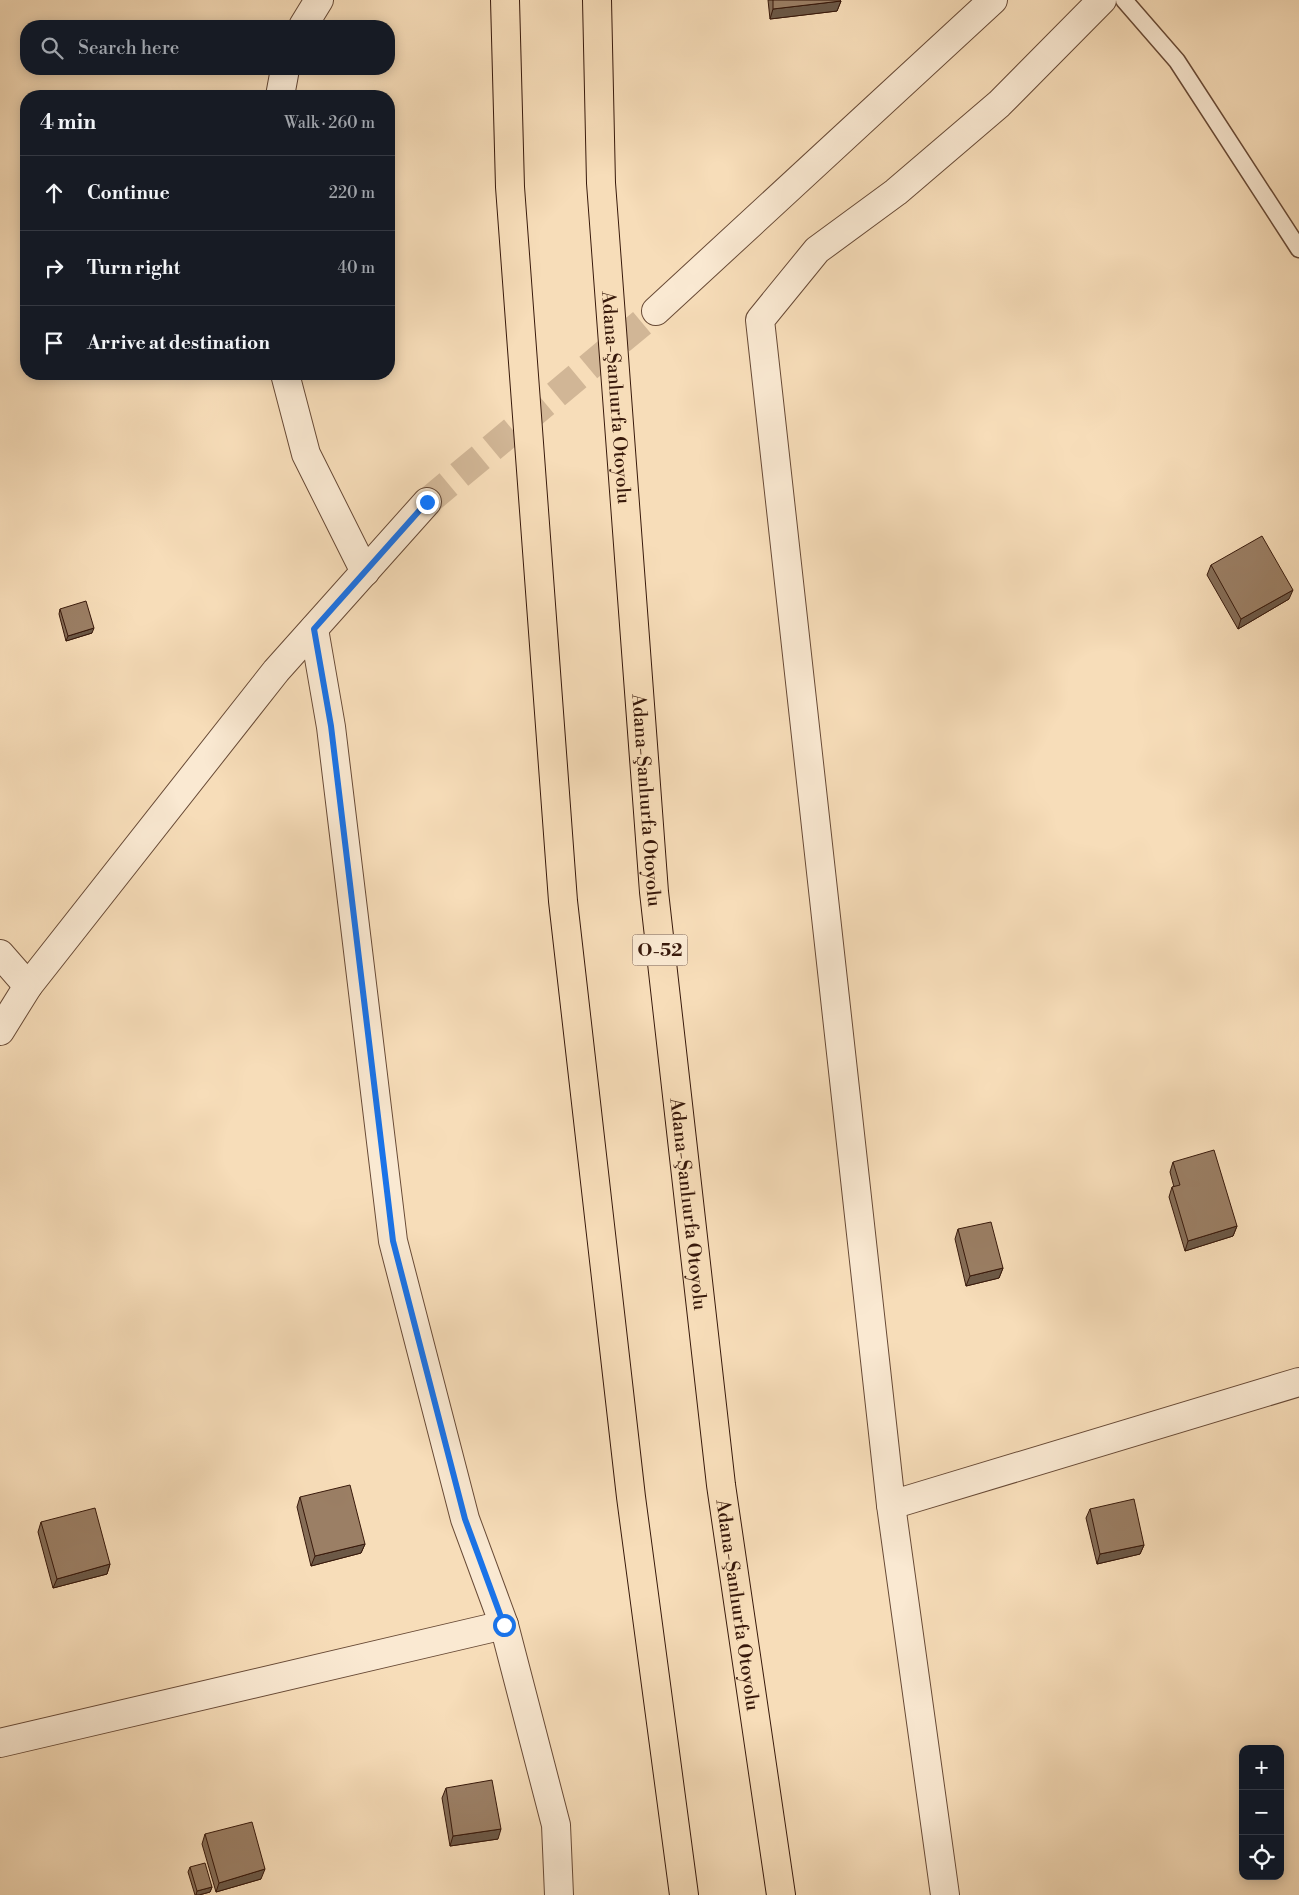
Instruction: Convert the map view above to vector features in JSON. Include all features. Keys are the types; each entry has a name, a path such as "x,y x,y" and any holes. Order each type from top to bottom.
{"highway":[{"path":"505,0 510,187 563,901 631,1497 684,1895"},
{"name":"Adana-Şanlıurfa Otoyolu","path":"597,0 601,183 654,892 721,1485 781,1895"}],"street":[{"path":"307,20 319,0"},
{"path":"656,311 993,0"},
{"path":"946,1895 891,1505 760,320 817,250 896,192 999,104 1102,0"},
{"path":"281,90 284,75"},
{"path":"286,380 306,454 365,572"},
{"path":"0,1030 28,986 276,671 427,502"},
{"path":"314,629 331,726 393,1241 465,1519 504,1625 556,1825 559,1895"},
{"path":"0,954 28,986"},
{"path":"891,1505 1299,1382"},
{"path":"0,1743 504,1625"}],"lane":[{"path":"1124,0 1177,61 1299,249"}],"building":[{"path":"773,0 840,0 841,1 773,9"},
{"path":"1262,536 1293,590 1241,619 1211,565"},
{"path":"86,601 94,628 68,636 60,609"},
{"path":"1214,1150 1237,1226 1188,1241 1172,1187 1180,1185 1173,1162"},
{"path":"991,1222 1003,1268 970,1276 958,1229"},
{"path":"350,1485 365,1544 315,1556 300,1497"},
{"path":"1134,1499 1144,1545 1100,1554 1090,1509"},
{"path":"95,1508 110,1564 57,1579 41,1522"},
{"path":"492,1780 501,1829 453,1836 446,1788"},
{"path":"252,1822 265,1869 219,1883 205,1834"},
{"path":"205,1863 212,1887 197,1891 190,1867"}],"tunnel":[{"path":"427,502 656,311"}],"route":[{"path":"427,502 314,629 331,726 393,1241 465,1519 504,1625"}]}
